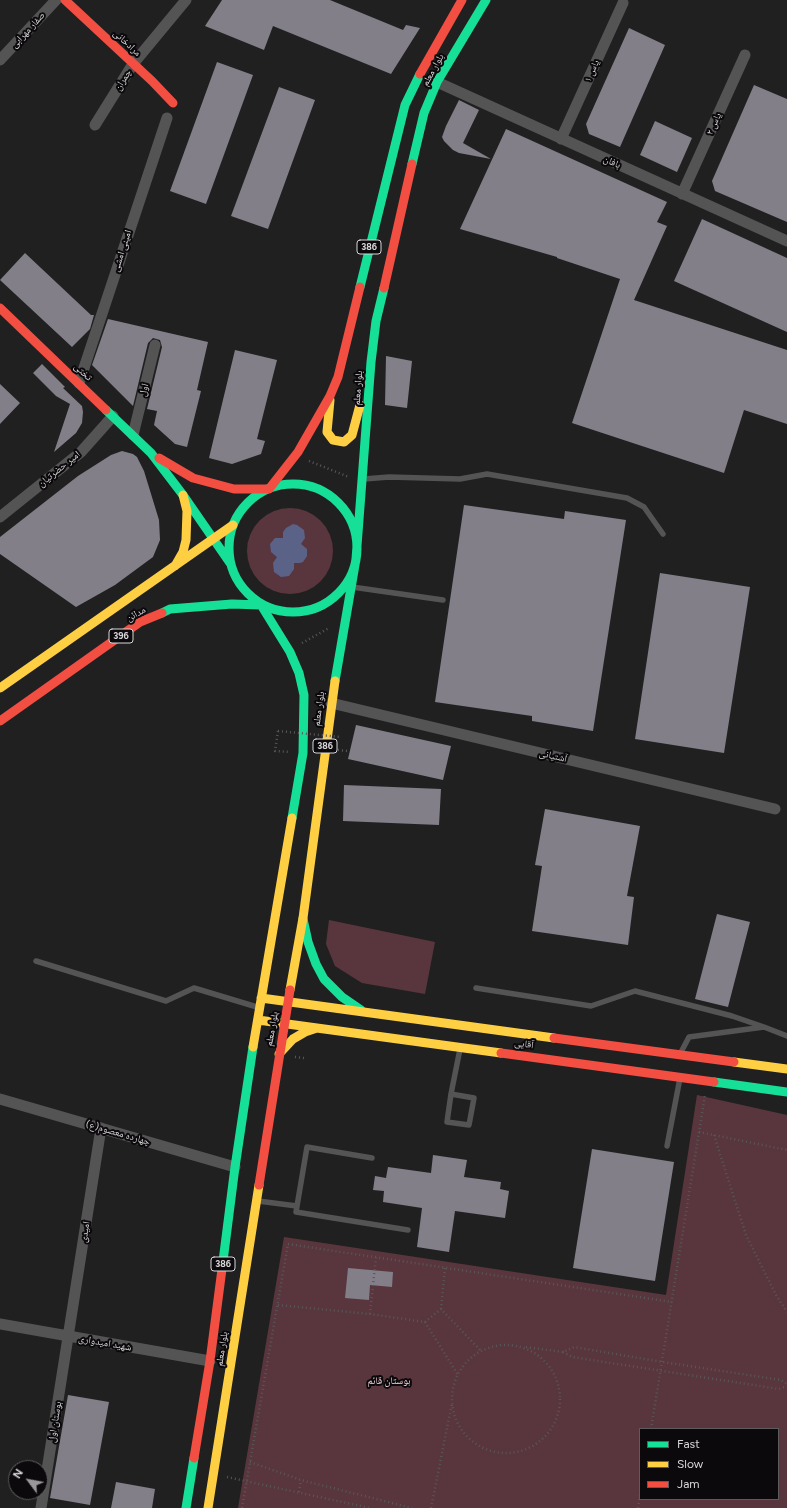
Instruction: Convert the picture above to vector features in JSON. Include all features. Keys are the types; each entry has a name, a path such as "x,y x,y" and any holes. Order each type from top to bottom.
{"main road":[{"name":"مرادخانی","path":"65,0 173,103"},
{"name":"بلوار معلم","path":"269,489 298,452 330,396 338,377 405,105 420,72 462,0"},
{"name":"بلوار معلم","path":"208,1508 279,1054 303,918 331,703 356,559 371,362 376,321 424,113 437,82 486,0"},
{"name":"تختی","path":"0,308 151,453 183,495 230,563"},
{"path":"330,396 327,432 333,440 344,442 352,435 371,362"},
{"name":"تختی","path":"151,453 194,478 234,489 269,489"},
{"path":"285,485 302,485 318,489 333,498 345,510 353,525 357,542 356,559 350,578 337,594 320,606 301,612 280,612 261,604 247,594 236,579 230,563 229,544 233,525 242,510 254,498 269,489 285,485"},
{"path":"175,567 186,540 187,511 183,495"},
{"name":"مدائن","path":"0,688 214,540 233,525"},
{"name":"مدائن","path":"0,721 140,622 170,609 232,604 261,604"},
{"name":"بلوار معلم","path":"186,1508 210,1361 235,1166 259,1008 303,753 304,695 299,673 290,652 261,604"},
{"path":"303,918 308,942 316,964 324,979 342,997 366,1013"},
{"name":"آقایی","path":"261,998 787,1069"},
{"name":"آقایی","path":"258,1020 787,1092"},
{"path":"279,1054 293,1039 318,1028"}],"street":[{"name":"صفار مهرابی","path":"0,60 56,0"},
{"name":"چمران","path":"95,125 133,64 186,0"},
{"name":"یاس ۱","path":"561,139 623,3"},
{"name":"یاس ۲","path":"682,194 745,55"},
{"name":"بافان","path":"437,82 787,241"},
{"name":"امینی امشی","path":"79,383 167,118"},
{"name":"اول","path":"133,435 155,345"},
{"name":"امیر حضرتیان","path":"0,517 81,452 113,416"},
{"name":"آشتیانی","path":"331,703 775,809"},
{"name":"چهارده معصوم(ع)","path":"0,1099 235,1166"},
{"name":"امیدی","path":"69,1336 101,1128"},
{"name":"شهيد امیدواری","path":"0,1324 210,1361"},
{"name":"بوستان اول","path":"41,1508 69,1336"}],"lane":[{"path":"362,479 389,477 460,479 487,474 628,498 644,507 663,534"},
{"path":"351,587 443,600"},
{"path":"36,961 166,1001 194,988 259,1008"},
{"path":"476,988 591,1006 635,991 732,1016 787,1036"},
{"path":"680,1055 689,1037 764,1027"},
{"path":"451,1094 474,1098 468,1125 447,1122 451,1094 460,1047"},
{"path":"667,1146 681,1077"},
{"path":"372,1158 307,1148 296,1212 408,1230"},
{"path":"256,1200 297,1206"}],"path":[{"path":"298,452 309,461 344,476 362,479"},
{"path":"290,652 302,643 333,626 345,623"},
{"path":"275,751 278,730 341,737"},
{"path":"651,1428 705,1095"},
{"path":"699,1132 787,1150"},
{"path":"714,1135 746,1235 776,1296 787,1312"},
{"path":"242,1508 288,1244 672,1302"},
{"path":"370,1314 376,1257"},
{"path":"278,1305 370,1314 425,1322 441,1309 445,1268"},
{"path":"441,1309 481,1350"},
{"path":"425,1322 458,1375"},
{"path":"431,1508 452,1401 453,1388 464,1365 481,1350 510,1344 562,1352 572,1357 779,1389 787,1385 781,1380 574,1347 562,1352"},
{"path":"452,1401 455,1418 463,1432 476,1444 491,1451 507,1453 524,1450 539,1443 551,1430 558,1416 561,1399 558,1382 551,1367 539,1355 524,1347"},
{"path":"250,1462 301,1480 412,1508"},
{"path":"213,1474 370,1508"},
{"path":"299,1492 301,1480"}],"green space":[{"path":"290,508 307,511 321,520 330,534 333,551 330,568 321,582 307,591 290,594 273,591 259,582 250,568 247,551 250,534 259,520 273,511"},
{"path":"329,920 435,942 425,994 362,983 335,966 326,944"},
{"name":"بوستان قائم","path":"697,1095 787,1115 787,1508 238,1508 284,1237 666,1295"}],"water":[{"path":"293,524 304,530 305,538 301,544 307,549 307,556 303,562 294,563 294,569 289,576 281,577 274,572 273,563 277,557 271,552 270,544 275,538 283,538 283,532 286,528"}],"building":[{"path":"222,0 330,0 403,30 406,25 420,28 391,74 273,26 264,50 205,26"},
{"path":"629,28 665,45 620,147 589,134 586,124"},
{"path":"217,62 253,75 206,204 170,191"},
{"path":"754,85 787,99 787,222 715,191 712,181"},
{"path":"279,87 315,100 268,229 231,216"},
{"path":"459,100 479,110 463,143 491,159 459,153 453,150 444,141 442,137 446,126"},
{"path":"655,121 692,138 677,172 640,155"},
{"path":"506,129 667,202 657,222 667,226 634,300 787,350 787,424 744,410 724,473 572,423 620,279 557,257 460,229"},
{"path":"702,219 787,258 787,332 674,281"},
{"path":"25,253 91,315 94,315 90,329 72,347 0,280"},
{"path":"108,319 208,342 197,390 201,391 187,447 175,444 154,425 157,411 147,409 162,347 160,340 153,338 148,343 133,406 92,365"},
{"path":"235,350 277,360 257,439 265,441 261,454 232,464 209,458"},
{"path":"386,356 412,361 407,408 385,405"},
{"path":"42,364 65,387 63,388 82,406 83,412 82,423 76,433 54,452 70,404 56,396 33,373"},
{"path":"0,384 20,403 0,424"},
{"path":"122,451 133,454 137,457 144,471 159,520 160,540 153,557 115,585 76,607 0,554 0,537 78,476 111,455"},
{"path":"464,505 564,519 565,511 626,520 593,731 532,721 532,716 435,702"},
{"path":"660,573 750,587 724,753 635,739"},
{"path":"356,725 451,746 443,780 348,759"},
{"path":"344,785 441,789 439,825 343,821"},
{"path":"545,809 640,826 627,896 634,897 628,945 532,931 542,866 535,865"},
{"path":"717,914 750,922 728,1007 695,999"},
{"path":"592,1149 674,1162 655,1281 573,1268"},
{"path":"433,1155 467,1160 464,1177 501,1182 500,1189 509,1191 505,1218 455,1211 449,1252 417,1247 422,1208 383,1202 384,1191 373,1190 375,1176 386,1178 388,1167 431,1173"},
{"path":"348,1268 393,1272 392,1287 370,1285 369,1300 345,1298"},
{"path":"68,1395 109,1402 90,1505 50,1498"},
{"path":"116,1482 155,1489 152,1508 111,1508"}],"traffic: fast":[{"path":"412,164 424,113 437,82 486,0"},
{"path":"360,287 405,105 420,74"},
{"path":"335,681 356,559 371,362 376,321 384,288"},
{"path":"106,410 151,453 183,495 230,563"},
{"path":"293,484 305,485 317,489 338,503 352,524 356,536 357,548 356,560 352,572 338,593 317,607 305,611 293,612 281,611 269,607 248,593 234,572 230,560 229,548 230,536 234,524 248,503 269,489 281,485 293,484"},
{"path":"162,613 170,609 232,604 261,605 290,652 299,673 304,695 303,753 292,818"},
{"path":"303,919 308,942 316,964 324,979 342,997 361,1010"},
{"path":"222,1269 235,1167 253,1047"},
{"path":"714,1082 787,1092"},
{"path":"186,1508 194,1458"}],"traffic: slow":[{"path":"330,400 327,432 333,440 344,442 352,435 360,405"},
{"path":"175,566 183,552 186,540 187,511 183,495"},
{"path":"0,688 233,525"},
{"path":"290,990 303,918 335,681"},
{"path":"253,1047 292,818"},
{"path":"261,998 554,1038"},
{"path":"258,1020 501,1053"},
{"path":"279,1054 293,1039 305,1032 317,1028"},
{"path":"734,1062 787,1069"},
{"path":"208,1508 259,1185"}],"traffic: jam":[{"path":"65,0 152,81 173,103"},
{"path":"420,74 462,0"},
{"path":"384,288 412,164"},
{"path":"269,489 298,452 330,396 338,377 360,287"},
{"path":"0,308 106,410"},
{"path":"159,458 193,478 234,489 269,489"},
{"path":"0,721 140,622 162,613"},
{"path":"259,1185 290,990"},
{"path":"554,1038 734,1062"},
{"path":"501,1053 714,1082"},
{"path":"194,1458 210,1361 222,1269"}]}
